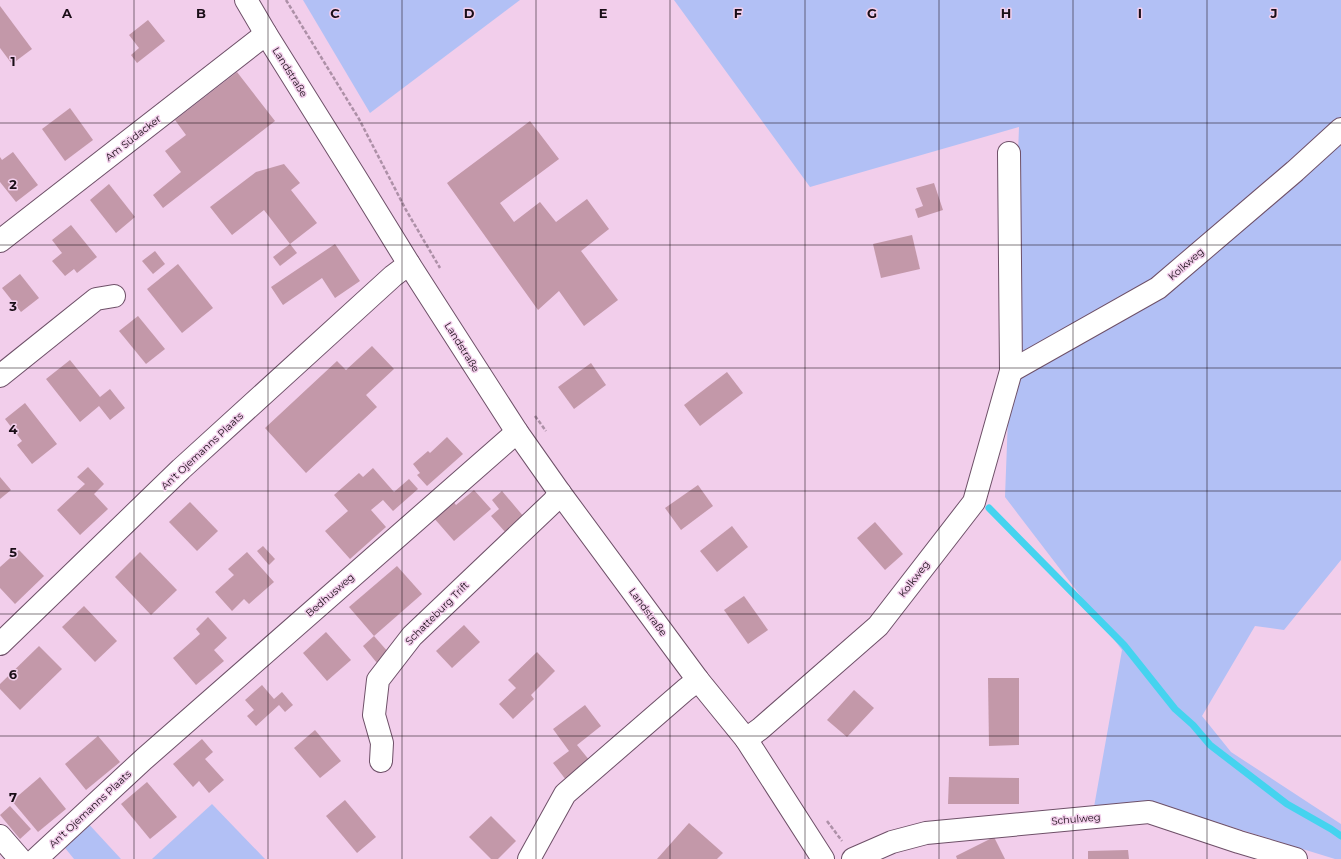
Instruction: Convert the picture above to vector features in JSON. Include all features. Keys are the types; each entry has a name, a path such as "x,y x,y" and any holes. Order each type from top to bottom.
{"street":[{"name":"Landstraße","path":"246,0 409,264 517,432 560,493 698,680 746,739 823,859"},
{"name":"Am Südacker","path":"0,241 266,34"},
{"name":"Kolkweg","path":"1011,371 1158,288 1295,171 1341,129"},
{"name":"Kolkweg","path":"746,739 760,729 878,626 974,502 1011,371 1009,153"},
{"name":"An't Ojemanns Plaats","path":"0,644 181,469 393,276 409,264"},
{"path":"0,376 96,299 114,296"},
{"name":"Bedhusweg","path":"144,760 517,432"},
{"name":"Schatteburg Trift","path":"381,761 382,743 374,715 378,680 412,636 553,502 560,493"},
{"path":"529,859 565,794 698,680"},
{"name":"An't Ojemanns Plaats","path":"36,859 144,760"},
{"name":"Schulweg","path":"853,859 892,842 926,833 1149,812 1239,850 1296,859"},
{"path":"0,836 20,859"}],"path":[{"path":"286,0 359,118 406,210 441,270"},
{"path":"532,411 550,438"},
{"path":"826,820 853,859"}],"shaded area":[{"path":"303,0 520,0 370,113"},
{"path":"674,0 1341,0 1341,560 1284,630 1255,626 1202,716 1231,752 1341,824 1341,859 1335,859 1154,803 1094,807 1122,650 1005,497 1019,127 810,187"},
{"path":"212,804 265,859 152,859"},
{"path":"85,820 121,859 74,859 61,843"}],"building":[{"path":"0,6 32,49 12,64 0,48"},
{"path":"148,20 165,41 137,63 131,55 139,48 129,35"},
{"path":"237,72 275,121 163,208 153,195 181,172 165,151 186,135 175,120"},
{"path":"70,108 93,140 65,161 42,129"},
{"path":"530,121 559,159 500,203 514,222 540,202 556,222 587,199 609,229 581,251 618,300 584,326 559,291 538,310 447,183"},
{"path":"13,152 38,185 16,202 0,182 0,157 2,160"},
{"path":"284,164 300,183 291,190 317,223 290,244 264,210 232,235 210,207 256,172"},
{"path":"934,183 943,210 918,218 915,209 923,206 916,188"},
{"path":"109,184 135,217 116,233 90,200"},
{"path":"71,225 97,257 77,273 74,269 65,276 52,261 62,253 52,240"},
{"path":"912,235 920,269 881,278 873,244"},
{"path":"290,244 297,253 280,266 273,257"},
{"path":"335,244 360,281 335,298 322,278 283,305 271,287"},
{"path":"155,251 165,264 153,274 142,261"},
{"path":"178,264 213,308 182,333 147,289"},
{"path":"20,274 39,298 21,312 2,288"},
{"path":"138,316 165,349 146,364 119,331"},
{"path":"372,346 394,369 366,395 377,407 306,473 265,428 337,361 346,370"},
{"path":"70,360 100,397 110,389 125,408 110,420 99,406 80,422 46,379"},
{"path":"591,363 606,385 574,409 558,387"},
{"path":"727,372 743,393 700,426 684,405"},
{"path":"25,403 57,444 32,464 17,445 22,441 5,419"},
{"path":"447,437 463,454 427,486 417,475 420,473 413,464 428,451 430,453"},
{"path":"88,467 104,484 94,494 108,509 80,535 57,510 85,484 77,477"},
{"path":"373,468 394,492 409,479 418,489 393,511 383,500 371,510 386,527 350,559 325,531 348,511 334,495 359,473 363,477"},
{"path":"0,477 11,490 0,499"},
{"path":"698,485 713,506 681,530 665,508"},
{"path":"474,490 491,509 454,541 433,517 452,500 456,505"},
{"path":"502,491 524,517 506,533 491,516 499,509 492,500"},
{"path":"190,502 218,531 197,551 169,522"},
{"path":"875,522 903,554 885,570 857,538"},
{"path":"732,526 748,547 717,572 700,551"},
{"path":"263,546 275,559 269,565 257,551"},
{"path":"19,550 44,576 15,604 0,588 0,567"},
{"path":"140,552 177,590 151,615 115,577"},
{"path":"247,552 274,582 249,604 244,599 232,611 215,592 234,575 228,569"},
{"path":"397,566 422,594 374,636 349,607"},
{"path":"744,596 768,630 748,644 724,610"},
{"path":"84,606 117,641 95,662 62,627"},
{"path":"208,617 227,638 214,650 224,661 196,685 173,658 200,634 196,629"},
{"path":"464,625 480,642 452,668 436,651"},
{"path":"326,632 351,660 327,681 303,653"},
{"path":"374,636 389,653 377,663 363,646"},
{"path":"39,646 62,669 20,710 0,689 0,684"},
{"path":"537,652 555,671 531,695 534,699 513,719 499,704 516,688 508,680"},
{"path":"988,678 1019,678 1019,745 989,746"},
{"path":"262,685 274,699 282,692 293,705 285,712 279,705 256,726 247,716 254,710 245,700"},
{"path":"854,690 874,708 847,737 827,720"},
{"path":"585,705 601,726 577,745 590,761 566,780 553,763 569,751 553,729"},
{"path":"315,730 341,761 320,778 294,748"},
{"path":"98,736 120,762 86,790 65,764"},
{"path":"202,739 213,752 205,759 224,780 209,793 199,781 193,787 173,764"},
{"path":"40,777 66,809 38,832 12,801"},
{"path":"949,777 1019,778 1019,804 948,804"},
{"path":"147,782 177,817 150,839 121,804"},
{"path":"345,800 376,837 357,853 326,816"},
{"path":"10,806 31,829 20,839 0,815"},
{"path":"491,816 516,841 498,859 491,859 469,837"},
{"path":"689,823 723,853 717,859 657,859"},
{"path":"994,837 1005,859 957,859 956,856"},
{"path":"1128,850 1129,859 1088,859 1088,851"}],"waterway":[{"path":"989,508 1124,645 1175,709 1193,725 1210,745 1287,804 1341,836"}]}
